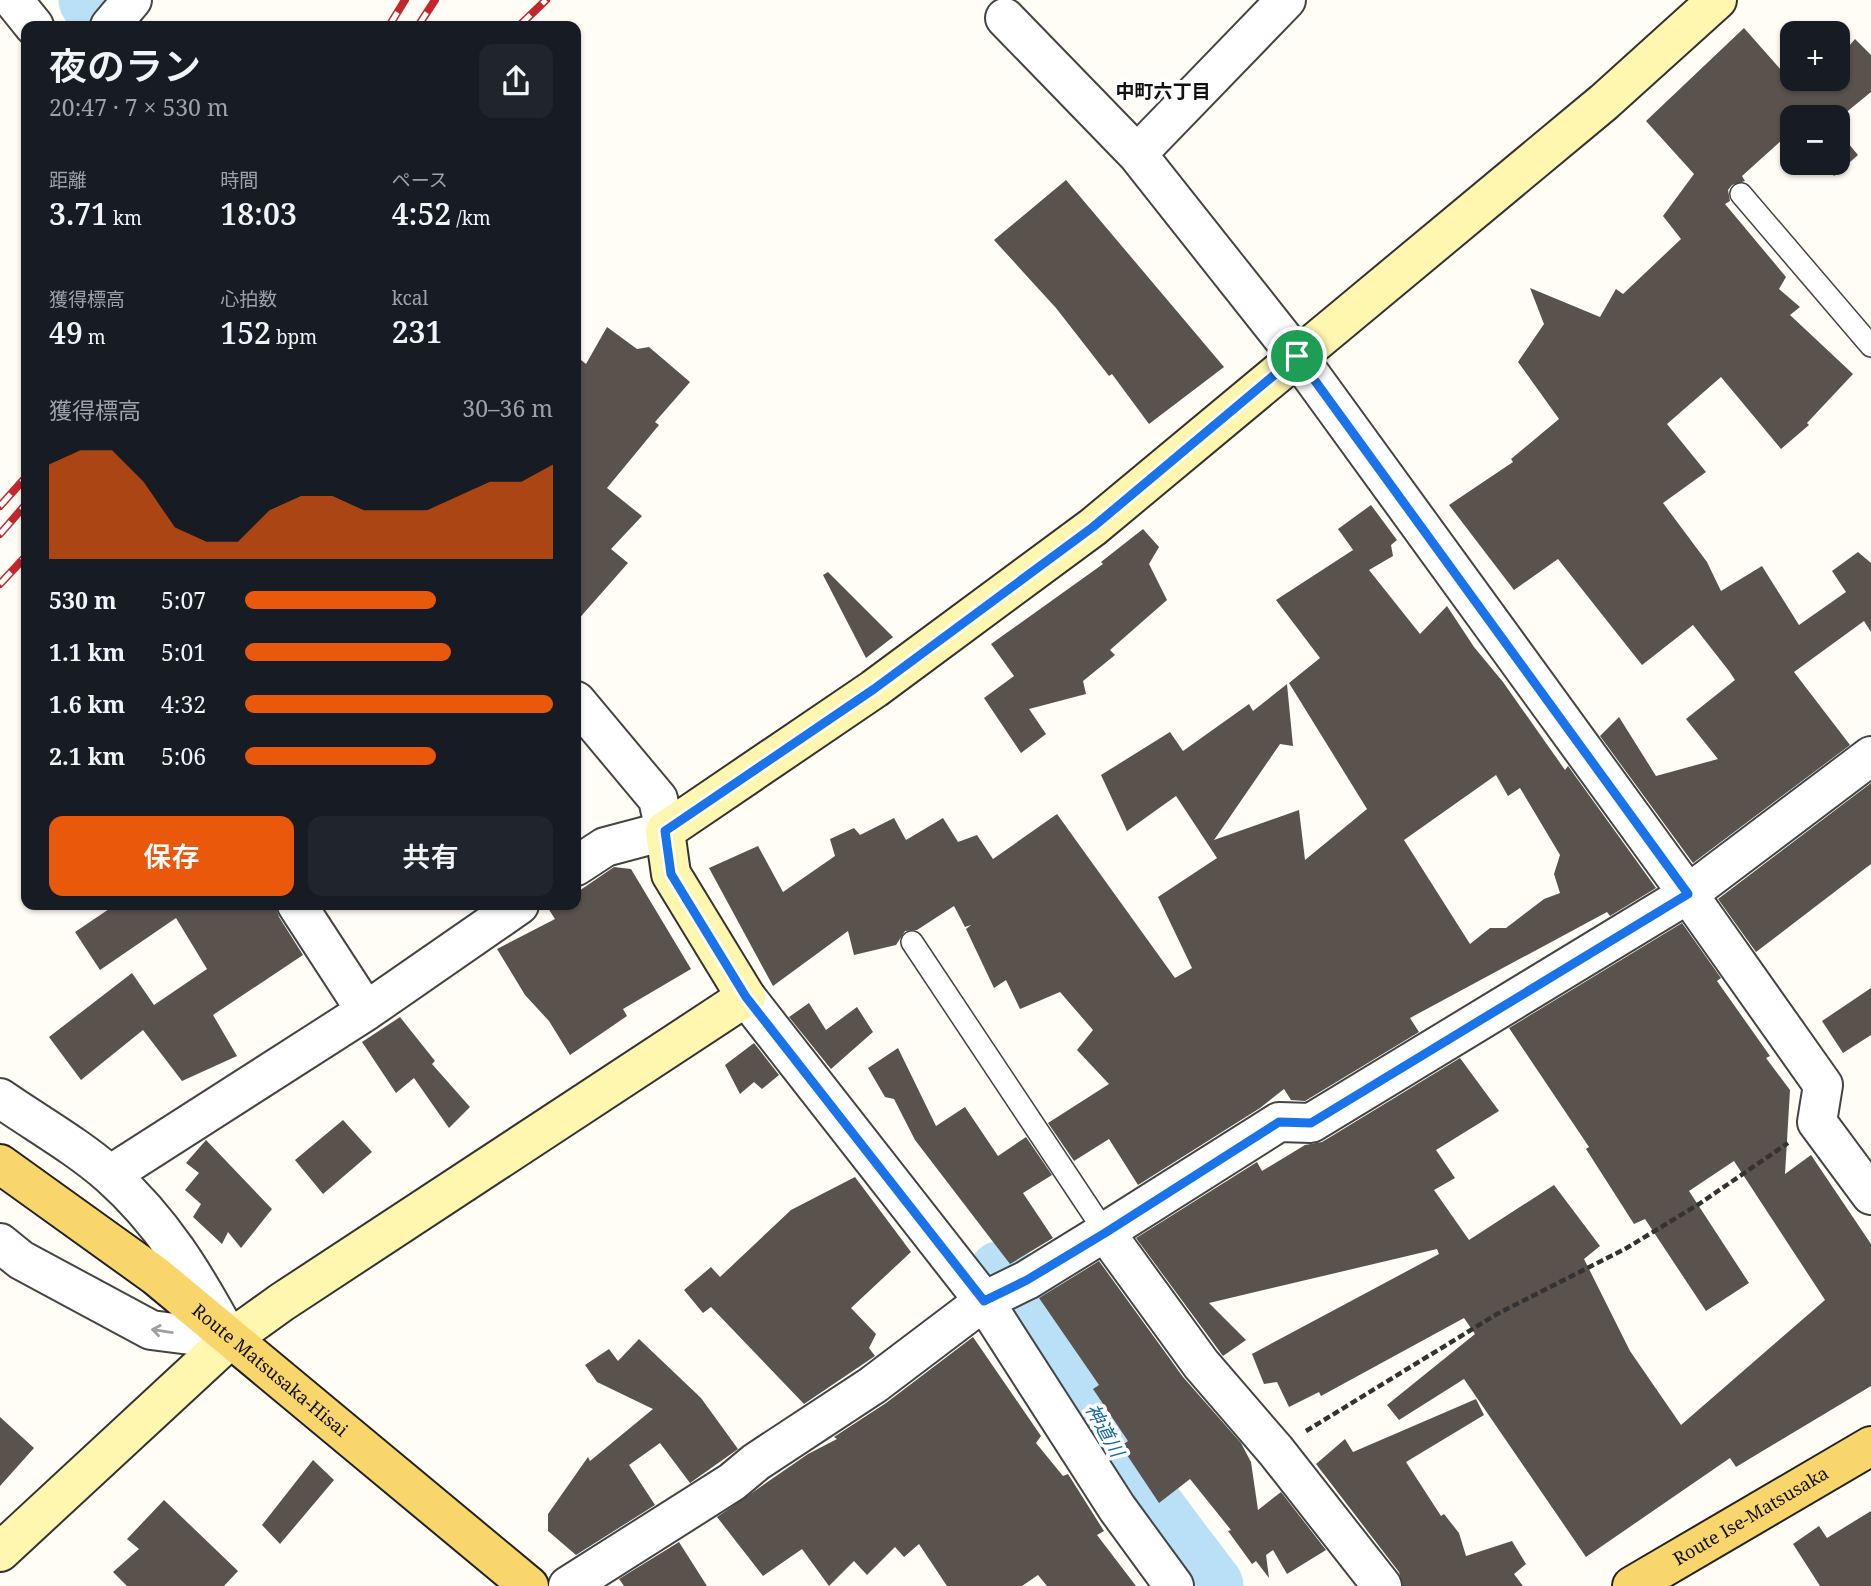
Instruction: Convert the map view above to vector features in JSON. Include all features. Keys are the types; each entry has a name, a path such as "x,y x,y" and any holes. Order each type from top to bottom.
{"main road":[{"name":"Route Matsusaka-Hisai","path":"0,1164 156,1276 229,1340 267,1366 529,1586"},
{"name":"Route Ise-Matsusaka","path":"1632,1586 1871,1446"}],"street":[{"path":"13,0 30,21"},
{"path":"1137,154 1286,0"},
{"path":"581,863 605,847 665,831 874,689 1093,527 1604,102 1717,0"},
{"path":"1005,18 1137,154 1297,356 1688,894 1823,1085 1817,1122 1871,1195"},
{"path":"581,707 658,799 671,874 746,997 1004,1291 1118,1508 1174,1586"},
{"path":"568,1586 710,1496 756,1462 841,1408 1004,1291 1105,1233 1279,1122 1311,1123 1688,894 1871,756"},
{"path":"300,910 366,1011"},
{"path":"110,1175 366,1011 512,910"},
{"path":"0,1552 229,1340 282,1302 746,997"},
{"path":"0,1098 110,1175 146,1212 192,1269 229,1340"},
{"path":"1105,1233 1201,1364 1276,1451 1382,1586"},
{"path":"7,1262 151,1330 229,1340"}],"lane":[{"path":"1741,194 1871,346"},
{"path":"912,942 1105,1233"}],"path":[{"path":"1276,1451 1497,1314 1562,1283 1699,1204 1817,1122"}],"building":[{"path":"1744,28 1780,69 1780,91 1850,91 1850,45 1855,39 1871,55 1871,92 1850,109 1850,105 1780,105 1780,142 1742,176 1745,181 1732,185 1728,190 1730,201 1725,204 1786,277 1779,289 1800,307 1790,315 1853,374 1807,423 1809,425 1781,449 1721,377 1667,424 1706,472 1663,503 1707,562 1721,591 1762,566 1799,625 1846,592 1832,571 1858,552 1871,563 1871,632 1864,621 1794,672 1850,745 1693,863 1600,736 1619,717 1656,776 1718,759 1686,719 1735,680 1729,671 1693,625 1642,665 1558,559 1514,590 1449,505 1513,462 1511,459 1559,419 1518,362 1544,324 1530,288 1600,317 1616,289 1623,294 1681,239 1663,216 1694,174 1646,121"},
{"path":"1850,145 1858,155 1850,162"},
{"path":"1066,180 1224,367 1149,424 1112,374 1109,376 1056,308 994,240"},
{"path":"607,327 637,349 649,347 690,382 655,422 659,425 607,488 642,516 611,549 628,563 581,616 581,360 586,364"},
{"path":"1371,505 1397,540 1391,545 1393,556 1369,570 1420,634 1447,606 1565,770 1568,766 1656,888 1610,916 1607,912 1410,1018 1419,1032 1305,1101 1291,1100 1284,1089 1260,1108 1138,1185 1109,1139 1074,1161 1048,1123 1109,1084 1077,1050 1093,1030 1060,992 1020,1009 1006,980 994,988 966,929 971,925 965,927 954,906 917,930 905,931 896,945 854,955 848,931 773,986 709,868 758,846 783,892 835,856 830,839 854,828 860,835 894,818 906,840 943,818 958,842 977,835 993,859 1057,814 1175,978 1192,968 1158,897 1217,858 1176,796 1127,831 1101,775 1170,732 1183,751 1249,704 1253,711 1287,684 1293,746 1280,744 1214,840 1299,810 1305,860 1367,809 1289,683 1320,658 1276,600 1353,550 1356,554 1338,529","holes":["1496,775 1508,796 1520,788 1560,855 1554,874 1560,893 1544,899 1506,928 1490,928 1470,944 1404,840"]},
{"path":"1143,529 1159,547 1149,564 1167,600 1110,650 1115,655 1083,681 1086,694 1029,709 1046,734 1021,753 984,698 1014,676 991,644 1103,564 1101,562"},
{"path":"828,572 893,637 866,658 823,575"},
{"path":"1871,783 1871,864 1756,952 1718,899"},
{"path":"614,867 631,869 691,969 623,1009 627,1016 570,1055 549,1021 525,995 497,949 555,919 549,910 581,910 581,890"},
{"path":"108,910 277,910 303,955 213,1015 237,1056 182,1081 143,1030 81,1080 49,1037 132,973 154,1005 207,969 176,918 100,970 75,932"},
{"path":"1682,923 1721,978 1717,981 1770,1056 1766,1058 1790,1090 1785,1174 1811,1155 1871,1244 1871,1386 1736,1467 1730,1458 1586,1557 1464,1379 1399,1420 1387,1405 1475,1334 1464,1318 1321,1396 1319,1392 1289,1407 1277,1382 1264,1384 1252,1354 1439,1254 1437,1249 1209,1303 1246,1340 1223,1356 1136,1238 1257,1162 1262,1171 1305,1145 1322,1142 1460,1058 1499,1111 1436,1150 1455,1178 1434,1190 1469,1240 1554,1185 1600,1246 1584,1259 1630,1351 1681,1425 1825,1300 1734,1161 1689,1191 1749,1283 1706,1311 1645,1219 1634,1224 1586,1149 1589,1147 1509,1028"},
{"path":"1871,988 1871,1035 1843,1053 1822,1021"},
{"path":"809,1003 826,1030 857,1007 873,1032 831,1069 789,1017"},
{"path":"400,1017 435,1061 432,1064 470,1107 449,1128 414,1078 396,1093 362,1042"},
{"path":"754,1043 779,1075 762,1089 754,1082 740,1094 725,1065"},
{"path":"898,1048 936,1126 965,1107 998,1156 1026,1137 1052,1175 1023,1193 1053,1238 1010,1264 915,1140 894,1099 885,1097 868,1068"},
{"path":"343,1120 372,1152 323,1194 295,1160"},
{"path":"206,1140 272,1209 241,1248 228,1232 222,1244 193,1217 201,1204 185,1190 199,1173 186,1163"},
{"path":"855,1177 911,1252 851,1308 876,1334 869,1348 875,1356 804,1404 711,1307 703,1313 684,1290 711,1267 720,1277 791,1210"},
{"path":"1099,1261 1183,1377 1241,1443 1251,1462 1258,1510 1281,1492 1326,1550 1287,1574 1273,1550 1266,1555 1269,1578 1256,1561 1252,1564 1228,1531 1231,1530 1190,1479 1159,1503 1121,1446 1128,1441 1093,1389 1099,1385 1039,1298"},
{"path":"973,1337 1041,1436 1036,1443 1063,1476 1068,1474 1104,1531 1097,1535 1136,1586 1047,1586 1038,1575 1022,1586 947,1586 919,1544 904,1557 895,1547 867,1575 854,1561 829,1586 802,1549 763,1576 717,1517 808,1454 837,1439 834,1437 886,1403"},
{"path":"639,1339 701,1398 738,1449 690,1483 660,1443 629,1465 655,1505 576,1555 548,1531 548,1514 588,1457 590,1461 653,1409 597,1382 585,1365 609,1349 618,1361"},
{"path":"1476,1399 1484,1415 1406,1462 1441,1516 1444,1514 1459,1533 1466,1556 1512,1541 1526,1564 1514,1574 1523,1586 1403,1586 1399,1572 1316,1464 1345,1439 1353,1452"},
{"path":"0,1417 34,1448 0,1486"},
{"path":"313,1460 334,1480 280,1544 262,1525"},
{"path":"164,1500 238,1571 224,1586 127,1586 113,1572 139,1549 127,1539"},
{"path":"1871,1511 1871,1586 1820,1586 1793,1544 1819,1526 1827,1538"},
{"path":"679,1542 707,1586 624,1586 619,1579"}],"waterway":[{"name":"神道川","path":"91,0 107,21"},
{"name":"神道川","path":"1001,1273 1039,1320 1139,1488 1211,1586"}],"railway":[{"path":"392,21 405,0"},
{"path":"421,21 435,0"},
{"path":"524,21 546,0"},
{"path":"0,506 21,483"},
{"path":"0,534 21,510"},
{"path":"0,584 21,561"}],"district":[{"name":"中町六丁目","path":"1163,91"}],"route":[{"path":"1297,356 1688,894 1311,1123 1279,1122 1105,1233 1027,1280 984,1301 746,997 671,874 665,831 874,689 1093,527 1297,356"}]}
